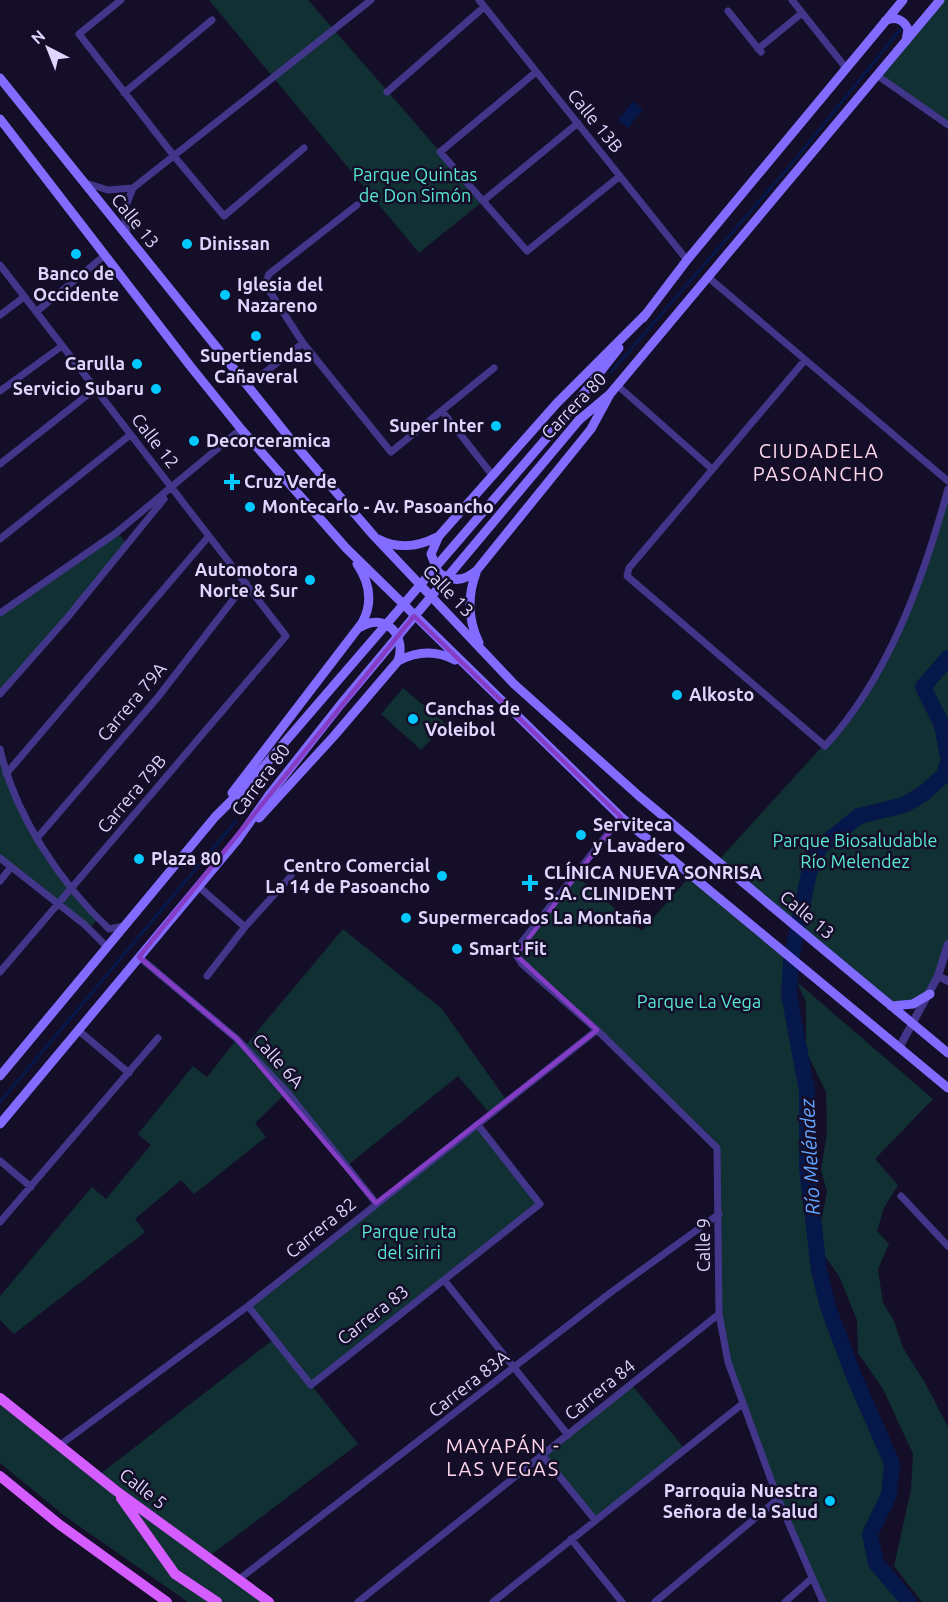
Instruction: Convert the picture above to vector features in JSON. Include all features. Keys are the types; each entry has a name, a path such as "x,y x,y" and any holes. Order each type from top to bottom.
{"main road":[{"name":"Carrera 80","path":"215,818 254,778 568,412 687,260 903,0"},
{"name":"Carrera 80","path":"238,838 341,704 579,420 610,394 709,278 940,0"},
{"path":"882,25 889,19 903,22 909,34 905,43"},
{"name":"Calle 13","path":"0,78 247,386 374,536 514,684 639,796 948,1053"},
{"path":"0,119 104,256 242,429 346,548 462,665 621,817 948,1088"},
{"path":"610,394 591,429 477,570 464,579 455,580 438,572 431,554 439,536 557,403 647,313"},
{"path":"374,536 393,545 405,546 417,545 439,536"},
{"name":"Carrera 80","path":"0,1076 215,818 358,629 368,611 369,591 363,573 346,548"},
{"path":"477,570 470,591 469,612 474,632 484,652"},
{"path":"358,629 373,622 381,622 395,630 401,645 398,661 425,652 445,655 462,665"},
{"name":"Carrera 80","path":"0,1124 238,838 334,736 398,661"},
{"path":"890,1006 913,1004 930,994"},
{"name":"Calle 5","path":"0,1398 115,1490 269,1602"},
{"path":"0,1476 60,1526 167,1602"},
{"path":"115,1490 175,1574 217,1602"}],"street":[{"path":"121,0 80,34 124,93 224,216 304,148"},
{"path":"129,240 124,211 133,188 371,0"},
{"name":"Calle 13B","path":"479,0 687,260"},
{"path":"792,0 846,68"},
{"path":"387,92 484,7"},
{"path":"728,11 760,51 802,13"},
{"path":"124,93 212,20"},
{"path":"536,72 440,152 527,251 620,176"},
{"path":"878,76 948,125"},
{"path":"483,201 578,123"},
{"path":"83,182 108,190 133,188"},
{"path":"357,204 265,279 267,291 303,343 391,452 494,368"},
{"path":"36,312 104,256"},
{"name":"Calle 12","path":"0,265 286,636"},
{"path":"709,278 948,481"},
{"path":"0,315 24,297"},
{"path":"247,386 303,343"},
{"path":"0,391 62,346"},
{"path":"806,360 629,568 627,576 825,746 859,706 919,585 948,489"},
{"path":"617,385 712,469"},
{"path":"0,464 95,389"},
{"path":"442,411 493,476"},
{"path":"0,613 116,533 242,429"},
{"path":"0,539 130,435"},
{"path":"0,694 67,618 172,489"},
{"path":"6,774 209,536"},
{"name":"Carrera 79A","path":"38,837 158,697 246,583"},
{"name":"Carrera 79B","path":"0,972 286,636"},
{"path":"0,749 6,774 38,837 71,888 109,929 125,926"},
{"name":"Calle 9","path":"621,817 522,941 516,955 522,964 597,1030 717,1148 719,1314 728,1362 741,1405 778,1499 823,1602"},
{"path":"0,858 58,903 107,947"},
{"path":"0,881 11,867"},
{"path":"207,976 245,927 291,876"},
{"path":"198,886 245,927"},
{"path":"899,1048 930,994 948,944"},
{"name":"Calle 6A","path":"139,957 240,1042 287,1092 376,1203"},
{"path":"938,976 948,981"},
{"path":"78,1030 129,1072"},
{"name":"Carrera 82","path":"60,1445 248,1306 597,1030"},
{"path":"0,1222 158,1038"},
{"name":"Carrera 83","path":"248,1306 311,1385 540,1204 478,1125"},
{"path":"0,1161 31,1187"},
{"path":"901,1196 948,1246"},
{"name":"Carrera 83A","path":"238,1580 719,1214"},
{"path":"444,1280 568,1435"},
{"name":"Carrera 84","path":"358,1602 719,1314"},
{"path":"493,1602 741,1405"},
{"path":"542,1455 595,1520"},
{"path":"655,1602 778,1499"},
{"path":"571,1539 622,1602"},
{"path":"785,1602 812,1580"}],"highlighted area":[{"path":"414,616 621,817 516,955 597,1030 376,1203 237,1039 139,957"}],"green space":[{"name":"Parque Quintas de Don Simón","path":"209,0 308,0 483,201 419,253"},
{"path":"940,0 948,0 948,125 878,76"},
{"name":"Parque Biosaludable Río Melendez","path":"948,489 948,944 924,999 890,1006 717,862 859,706 919,585"},
{"path":"119,534 126,543 0,694 0,613"},
{"name":"Canchas de Voleibol","path":"403,688 446,724 421,750 381,714"},
{"path":"0,749 16,796 27,818 97,920 91,927 0,858"},
{"name":"Parque La Vega","path":"575,875 642,931 690,876 791,961 789,994 807,1091 807,1168 819,1270 828,1307 853,1374 892,1463 889,1495 870,1534 876,1563 908,1602 823,1602 741,1405 719,1314 717,1148 597,1030 522,964 517,948"},
{"path":"343,929 442,1009 507,1101 491,1115 458,1076 347,1166 286,1093 255,1123 266,1137 194,1194 181,1180 135,1219 145,1232 14,1334 0,1320 0,1296 92,1187 106,1199 151,1145 138,1134 193,1066 207,1077 237,1039 245,1046"},
{"path":"797,982 933,1099 875,1159 898,1185 884,1208 877,1231 889,1244 878,1269 883,1303 894,1321 903,1348 924,1381 948,1427 948,1602 922,1602 894,1566 911,1490 913,1454 883,1389 858,1353 857,1320 839,1276 816,1244 827,1192 821,1170 827,1132 826,1092 806,1051 806,1002"},
{"name":"Parque ruta del siriri","path":"478,1125 540,1204 313,1387 358,1444 207,1558 269,1602 188,1602 66,1517 0,1463 0,1398 99,1475 274,1339 248,1306"},
{"path":"631,1384 684,1448 595,1520 542,1455"}],"shaded area":[{"path":"633,101 643,109 628,128 618,120"}],"waterway":[{"path":"611,372 789,167 904,25"},
{"name":"Río Meléndez","path":"948,658 923,687 942,725 948,757"},
{"name":"Río Meléndez","path":"909,1602 876,1563 870,1534 889,1495 892,1463 853,1374 828,1307 819,1270 807,1168 807,1091 789,994 791,961 809,873 819,848 859,816 904,805 923,794 944,775 948,762"},
{"path":"0,1102 236,821"}],"place":[{"name":"Dinissan","path":"187,244"},
{"name":"Banco de Occidente","path":"76,254"},
{"name":"Iglesia del Nazareno","path":"225,295"},
{"name":"Supertiendas Cañaveral","path":"256,336"},
{"name":"Carulla","path":"137,364"},
{"name":"Servicio Subaru","path":"156,389"},
{"name":"Super Inter","path":"496,426"},
{"name":"Decorceramica","path":"194,441"},
{"name":"Cruz Verde","path":"232,482"},
{"name":"Montecarlo - Av. Pasoancho","path":"250,507"},
{"name":"Automotora Norte & Sur","path":"310,580"},
{"name":"Alkosto","path":"677,695"},
{"name":"Canchas de Voleibol","path":"413,719"},
{"name":"Serviteca y Lavadero","path":"581,835"},
{"name":"Plaza 80","path":"139,859"},
{"name":"Centro Comercial La 14 de Pasoancho","path":"442,876"},
{"name":"CLÍNICA NUEVA SONRISA S.A. CLINIDENT","path":"530,883"},
{"name":"Supermercados La Montaña","path":"406,918"},
{"name":"Smart Fit","path":"457,949"},
{"name":"Parroquia Nuestra Señora de la Salud","path":"830,1501"}],"district":[{"name":"CIUDADELA PASOANCHO","path":"819,462"},
{"name":"MAYAPÁN - LAS VEGAS","path":"503,1458"}]}
